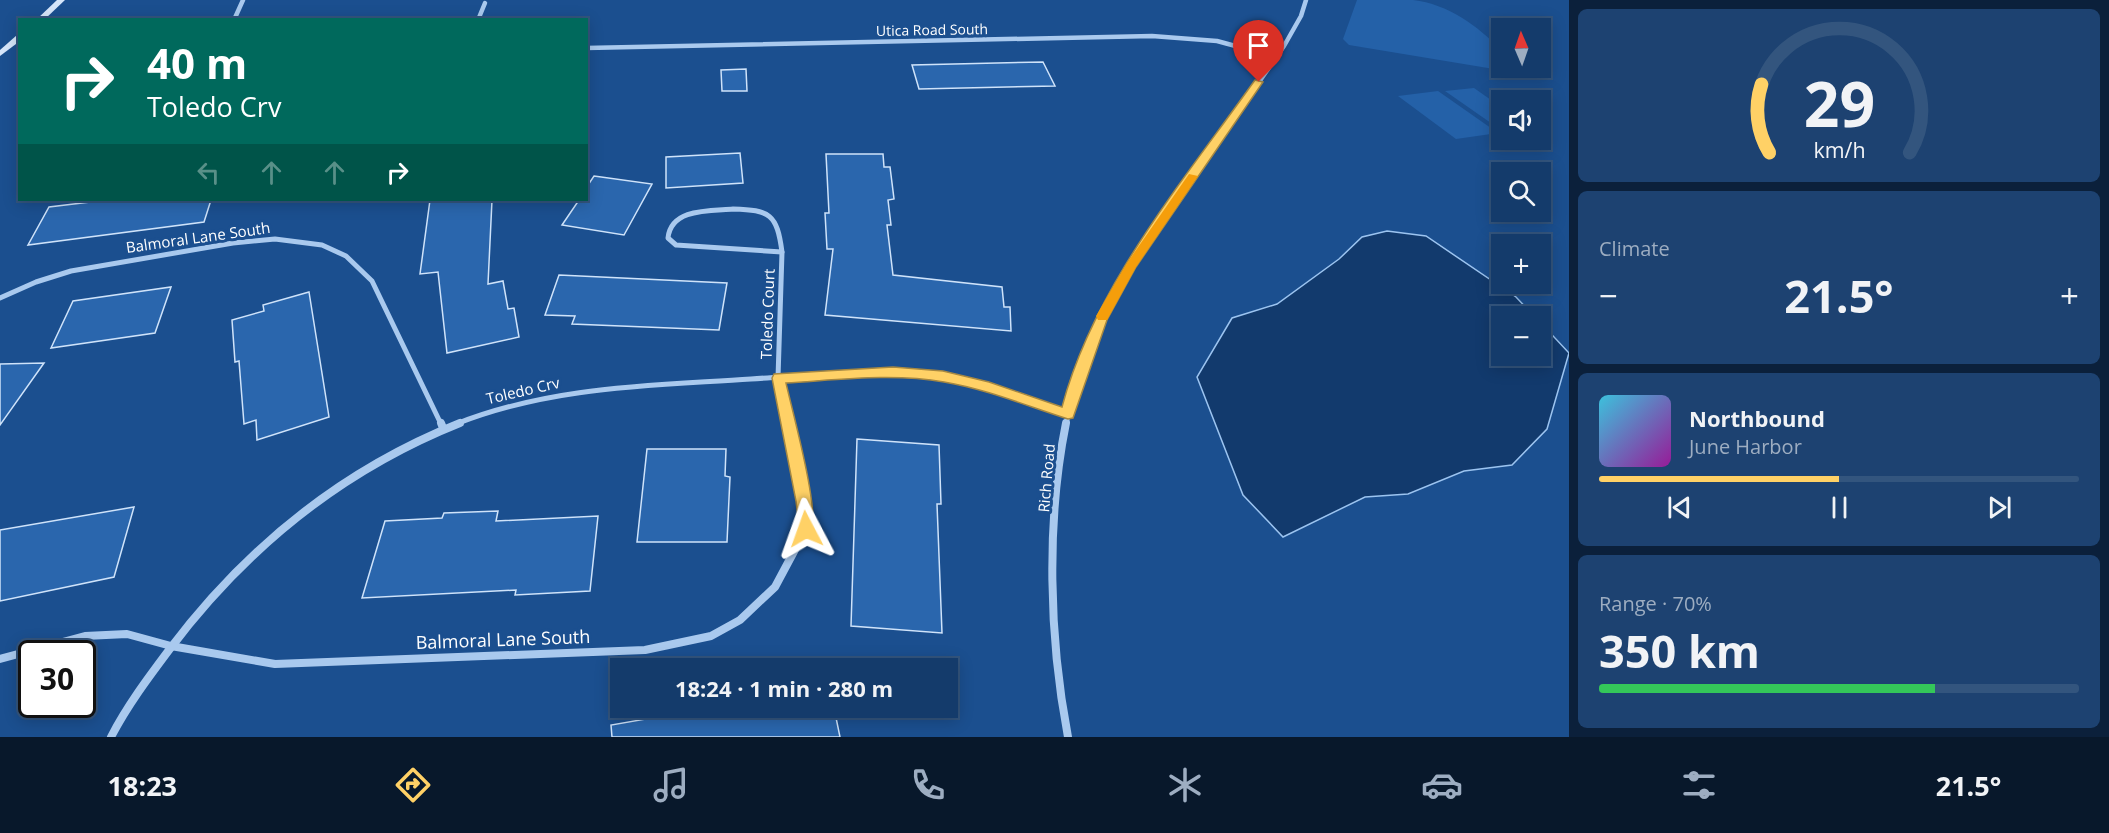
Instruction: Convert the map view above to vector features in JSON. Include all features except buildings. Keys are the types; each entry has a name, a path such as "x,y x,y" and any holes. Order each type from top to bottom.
{"main road":[{"path":"41,18 61,0"},
{"path":"0,54 18,39"}],"street":[{"path":"234,18 243,0"},
{"name":"Rich Road","path":"1068,737 1059,691 1053,568 1057,468 1074,387 1100,320 1131,266 1276,57 1301,16 1306,0"},
{"path":"479,18 485,3"},
{"name":"Utica Road South","path":"588,48 1152,36 1217,41 1276,57"},
{"name":"Toledo Court","path":"778,378 782,252 780,228 772,217 758,210 697,212 680,217 669,228 668,238 676,245 782,252"},
{"name":"Balmoral Lane South","path":"0,298 26,285 61,273 93,267 244,243 279,240 311,242 338,250 359,263 372,281 443,428"},
{"name":"Toledo Crv","path":"111,737 119,721 171,646 227,576 287,523 350,476 443,428 541,398 605,389 893,372 943,376 989,387 1068,414"},
{"name":"Balmoral Lane South","path":"0,659 84,636 127,634 171,646 275,664 645,650 711,636 740,620 775,586 792,559 806,529 804,501 778,378"}],"shaded area":[{"path":"1357,0 1426,2 1462,18 1491,40 1491,69 1349,45 1343,39"},
{"path":"1474,88 1491,100 1491,123 1445,91"},
{"path":"1438,91 1491,128 1491,134 1456,139 1398,96"},
{"path":"1387,231 1426,236 1491,280 1491,294 1512,294 1516,297 1525,306 1491,306 1491,366 1551,366 1551,334 1569,353 1547,429 1512,465 1464,471 1408,494 1365,497 1283,537 1243,495 1197,377 1232,318 1277,304 1339,259 1362,237"}],"slow traffic":[{"path":"1102,316 1131,266 1193,176"}],"route":[{"path":"806,529 804,501 778,378 893,372 943,376 989,387 1068,414 1074,387 1100,320 1131,266 1259,82"}]}
